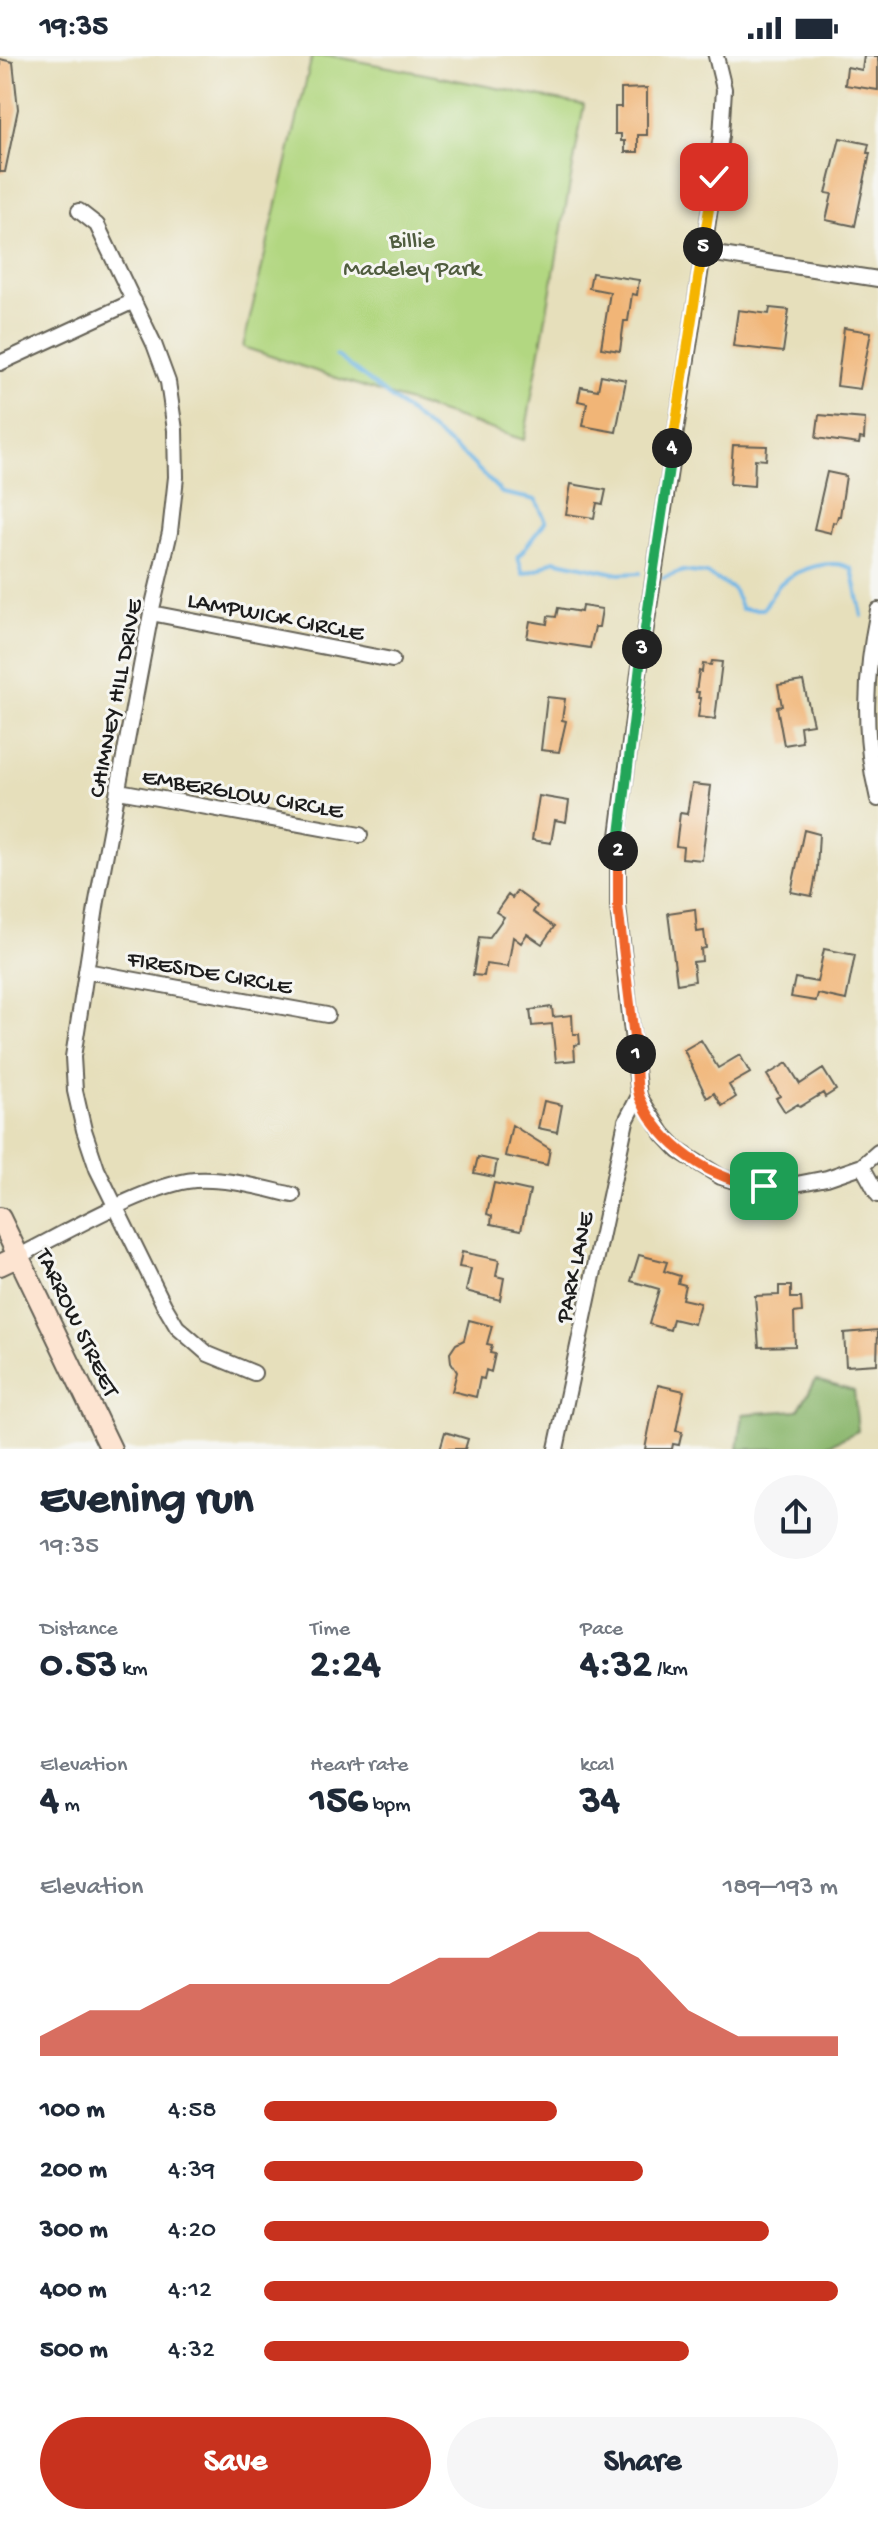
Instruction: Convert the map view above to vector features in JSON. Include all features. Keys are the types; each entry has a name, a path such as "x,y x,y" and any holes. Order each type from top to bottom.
{"main road":[{"name":"TARROW STREET","path":"0,1218 9,1260 111,1449"}],"street":[{"path":"716,56 724,89 722,127 639,673 618,836 618,906 639,1096 663,1134 679,1151 721,1177 750,1185 786,1186 827,1178 862,1166 878,1152"},
{"name":"CHIMNEY HILL DRIVE","path":"79,211 97,225 154,344 168,382 175,430 176,477 170,532 151,613 86,971 73,1057 75,1091 97,1169 177,1327 208,1354 254,1373"},
{"path":"702,252 878,279"},
{"path":"0,363 134,301"},
{"path":"878,610 871,646 866,720 878,799"},
{"name":"LAMPWICK CIRCLE","path":"151,613 392,660"},
{"name":"EMBERGLOW CIRCLE","path":"119,791 360,835"},
{"name":"FIRESIDE CIRCLE","path":"86,971 327,1015"},
{"name":"PARK LANE","path":"556,1449 626,1121 639,1096"},
{"path":"862,1166 878,1195"},
{"path":"9,1260 156,1190 196,1180 248,1185 293,1195"}],"green space":[{"name":"Billie Madeley Park","path":"312,56 332,56 584,105 524,440 243,347"},
{"path":"816,1380 854,1391 858,1431 820,1449 738,1449 743,1414 798,1410"}],"building":[{"path":"864,56 878,56 878,90 845,85 847,67 862,70"},
{"path":"0,59 13,62 18,109 5,172 0,172"},
{"path":"647,88 647,135 638,135 638,152 625,152 625,141 621,141 621,134 615,134 615,107 621,107 621,89"},
{"path":"840,138 869,144 867,153 870,153 855,226 826,220 832,194 826,193"},
{"path":"592,273 639,280 637,295 632,294 628,321 624,321 620,351 601,348 610,292 589,288"},
{"path":"770,308 789,310 783,352 733,346 738,310 769,314"},
{"path":"844,328 871,332 860,389 837,386"},
{"path":"601,375 626,380 616,432 583,426 587,403 578,401 581,387 598,390"},
{"path":"819,415 865,419 864,439 860,438 859,444 816,438"},
{"path":"733,445 767,446 766,460 755,459 754,486 730,484"},
{"path":"827,472 846,476 840,516 836,523 833,522 831,533 814,529"},
{"path":"571,484 606,490 603,504 597,503 594,518 566,514"},
{"path":"582,606 602,609 599,627 595,627 590,648 527,638 530,621 547,624 548,616 556,617 558,608 581,612"},
{"path":"712,661 722,662 715,719 698,717 701,698 696,692 699,671 702,672 703,664 711,665"},
{"path":"803,681 813,724 800,726 802,742 784,745 777,707 782,706 778,685"},
{"path":"547,697 565,699 562,720 566,721 559,752 541,750"},
{"path":"692,784 711,786 702,860 682,858 683,847 676,846 680,813 687,814"},
{"path":"539,796 569,801 566,822 555,820 551,843 532,840"},
{"path":"804,830 819,834 812,896 791,892"},
{"path":"517,891 537,906 533,912 554,927 542,944 527,934 521,943 513,937 508,967 486,964 484,976 473,975 479,937 489,938 504,917 496,912 508,895 512,898"},
{"path":"695,909 697,932 704,931 706,948 701,949 702,961 693,962 695,981 677,984 668,913"},
{"path":"824,949 855,955 846,1000 818,994 816,1001 791,997 795,978 817,982"},
{"path":"552,1007 553,1017 572,1015 573,1034 579,1034 580,1044 574,1045 575,1060 556,1062 552,1024 532,1026 530,1010"},
{"path":"701,1040 718,1068 740,1055 750,1073 729,1085 736,1097 722,1106 714,1093 707,1098 684,1050"},
{"path":"787,1063 800,1084 823,1069 836,1090 785,1112 776,1098 780,1096 767,1075"},
{"path":"544,1101 562,1105 557,1132 538,1128"},
{"path":"512,1125 550,1149 547,1165 505,1156"},
{"path":"478,1157 497,1161 494,1177 474,1173"},
{"path":"494,1183 530,1191 521,1230 491,1224 492,1216 487,1214"},
{"path":"462,1252 499,1260 496,1276 504,1278 500,1300 466,1291 471,1269 459,1267"},
{"path":"639,1255 667,1262 664,1271 680,1276 678,1283 685,1285 682,1299 700,1303 694,1324 673,1319 670,1330 649,1324 659,1289 631,1281"},
{"path":"779,1286 791,1286 791,1298 801,1298 802,1312 794,1313 795,1346 759,1347 755,1296 779,1295"},
{"path":"469,1320 492,1326 487,1344 492,1345 490,1353 495,1354 491,1372 486,1370 484,1379 480,1378 476,1397 452,1391 457,1372 450,1353 456,1344 464,1340"},
{"path":"878,1330 877,1364 846,1366 844,1333"},
{"path":"658,1385 684,1391 676,1431 682,1432 679,1445 673,1444 672,1449 645,1449"},
{"path":"445,1432 468,1439 465,1449 440,1449"}],"waterway":[{"path":"336,355 467,458 502,493 536,500 546,521 518,557 523,574 554,560 619,574 640,573"},
{"path":"663,578 683,571 707,574 733,589 742,609 763,609 781,583 796,573 816,566 836,564 852,569 862,616"}],"route":[{"path":"714,177 639,673 618,836 617,892 639,1096 663,1134 679,1151 721,1177 764,1186"}]}
